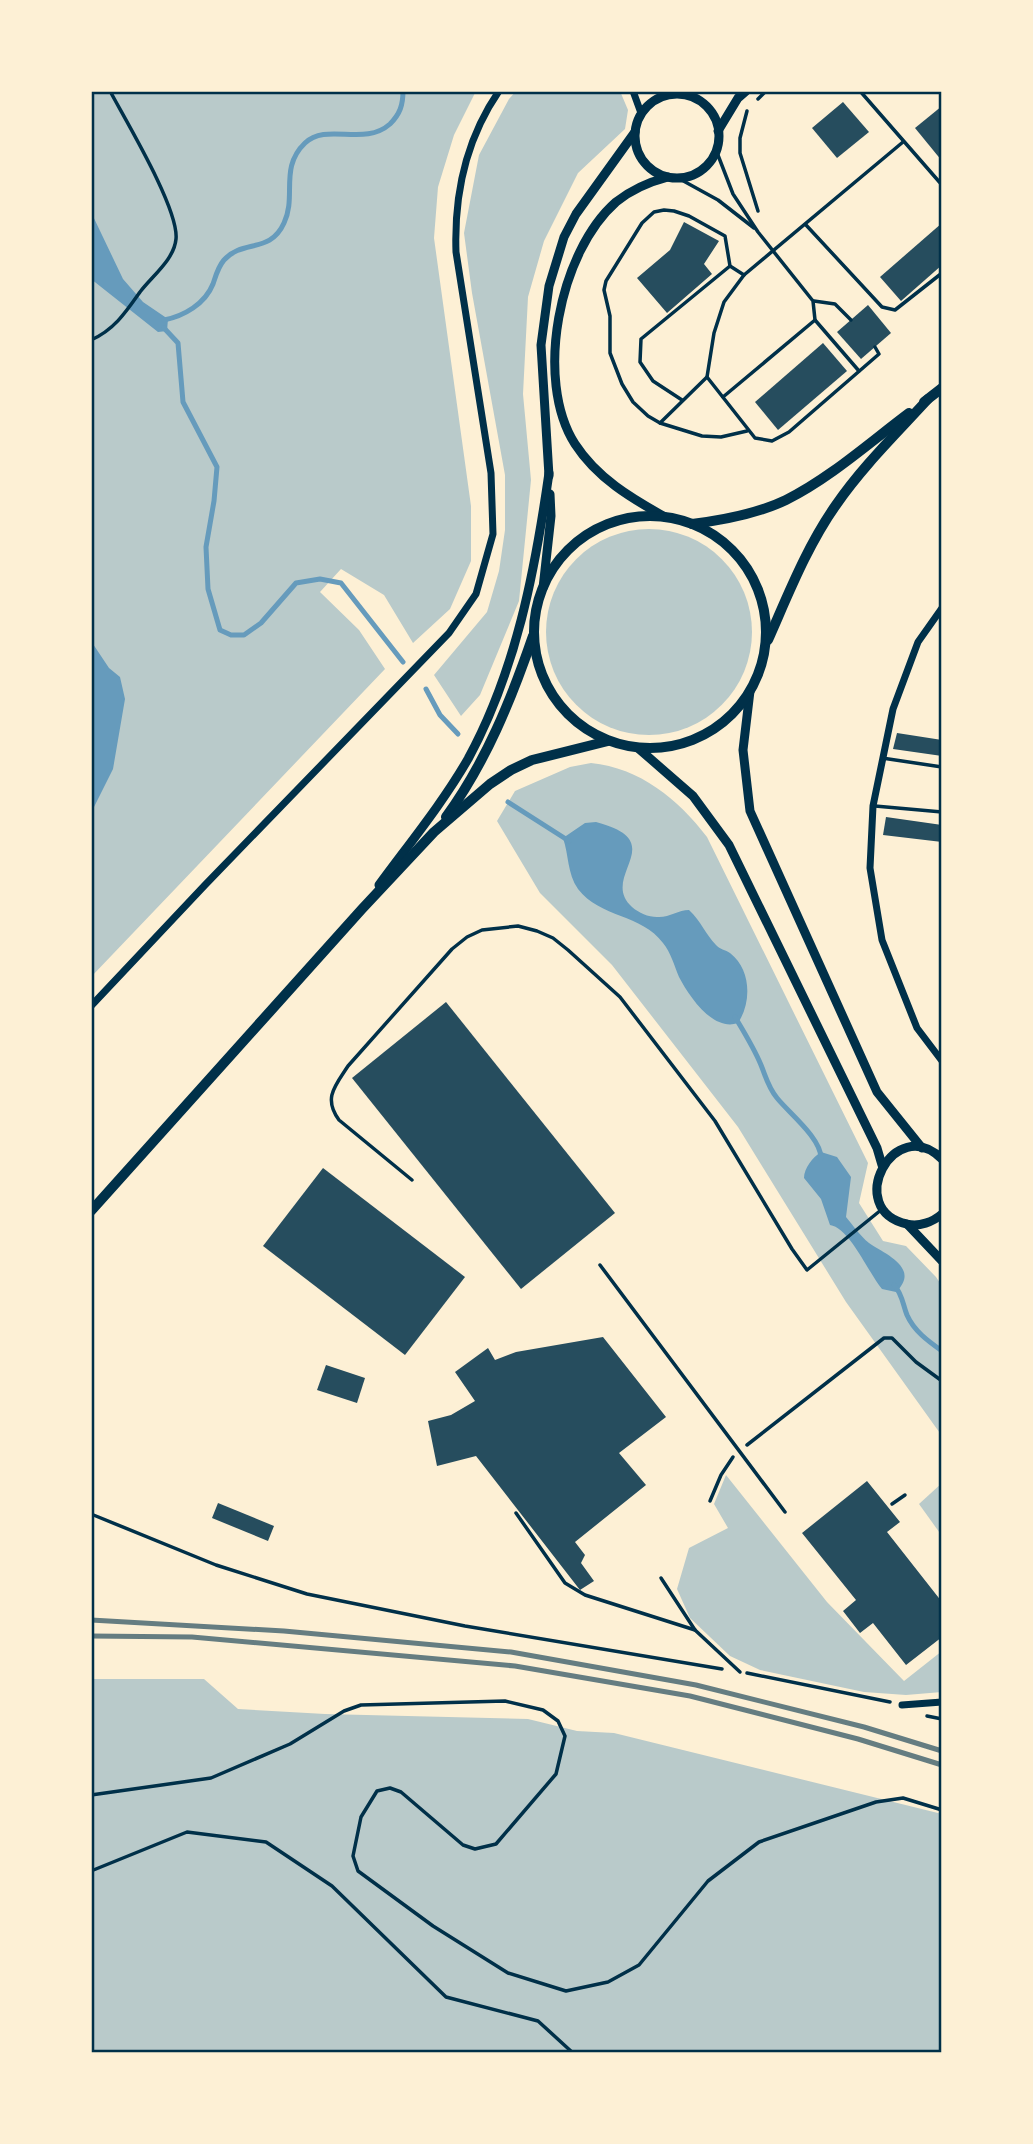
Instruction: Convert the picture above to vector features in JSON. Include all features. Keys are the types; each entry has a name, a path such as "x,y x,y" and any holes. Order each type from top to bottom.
{"main road":[{"path":"692,524 714,522 786,500 815,482 942,388"},
{"path":"766,644 816,536 836,505 856,478 928,399"},
{"path":"643,516 665,517 692,524 714,535 734,551 749,571 760,594 766,619 763,660 750,691 734,712 714,730 690,741 664,748 638,748 608,741 578,723 554,698 539,666 534,632 536,610 543,589 566,552 602,527 643,516"},
{"path":"91,1211 434,832 467,788 488,748 502,719 534,632"},
{"path":"434,832 490,784 511,770 532,760 608,741"}],"street":[{"path":"91,1006 449,633 477,594 493,534 491,473 456,252 455,218 466,158 475,134 499,91"},
{"path":"633,91 641,113"},
{"path":"673,177 659,174 643,161 635,142 635,132 641,113 657,98 699,91"},
{"path":"665,517 608,481 590,464 575,444 556,395 559,316 569,279 595,227 616,202 645,183 698,172 706,166 716,150 719,131 738,98 746,91"},
{"path":"681,93 698,99 712,113 719,131"},
{"path":"543,589 551,516 541,345 549,286 564,237 576,214 635,132"},
{"path":"362,909 453,784 486,723 521,621 538,552 549,473"},
{"path":"942,608 918,642 893,709 873,806 870,868 882,940 918,1028 942,1061"},
{"path":"750,691 743,750 750,811 877,1092 922,1148"},
{"path":"638,748 693,796 729,845 883,1165"},
{"path":"942,1159 922,1148 907,1148 893,1154 883,1165 877,1179 877,1195 883,1209 894,1219 908,1225 923,1225 942,1214"},
{"path":"908,1225 942,1261"},
{"path":"902,1705 942,1702"}],"lane":[{"path":"860,91 942,185"},
{"path":"660,423 707,377 724,302 744,275 775,252 903,142"},
{"path":"716,150 733,194 758,232 813,301 815,320 859,371"},
{"path":"673,177 718,201 758,232"},
{"path":"744,275 730,266 725,236 689,216 664,210 654,212 642,223 606,281 604,290 610,316 610,353 614,367 633,402 660,423 702,436 721,437 747,431"},
{"path":"806,225 883,307 895,310 942,273"},
{"path":"682,400 653,381 640,362 641,339 730,266"},
{"path":"813,301 835,304 851,320"},
{"path":"722,397 815,320"},
{"path":"707,377 747,431 755,438 772,441 789,432 879,354 875,347"},
{"path":"882,758 942,767"},
{"path":"873,806 942,812"},
{"path":"412,1180 340,1120 332,1110 330,1098 335,1085 348,1066 452,949 467,937 482,930 518,926 553,938 620,997 715,1121 807,1270 883,1209"},
{"path":"600,1265 785,1512"},
{"path":"516,1513 565,1583 585,1595 695,1630"},
{"path":"661,1578 695,1630 740,1672"}],"path":[{"path":"91,340 104,334 124,316 169,259 176,238 169,204 110,91"},
{"path":"747,109 740,138 740,153 757,205 758,232"},
{"path":"710,1501 720,1475 732,1457 884,1338 892,1338 916,1362 942,1381"},
{"path":"892,1504 905,1495"},
{"path":"91,1514 216,1566 307,1594 465,1626 740,1672 902,1705"},
{"path":"91,1795 211,1778 290,1744 361,1704 505,1701 543,1710 558,1721 565,1736 556,1774 496,1844 475,1849 463,1845 401,1792 390,1788 377,1791 361,1817 353,1856 358,1871 433,1926 508,1973 566,1991 608,1982 639,1965 708,1881 758,1842 877,1802 903,1798 942,1810"},
{"path":"91,1871 187,1832 266,1842 332,1886 446,1997 538,2021 573,2053"}],"shaded area":[{"path":"91,91 476,91 454,135 438,187 434,238 471,506 471,561 450,609 413,643 384,595 341,569 320,592 359,630 385,669 91,977 91,813 94,809 91,802"},
{"path":"516,91 620,91 628,110 625,129 578,173 544,241 528,297 523,394 531,480 519,601 480,695 461,716 434,675 487,612 499,571 505,530 505,475 472,293 464,233 479,155"},
{"path":"649,529 688,537 721,560 744,593 752,632 744,671 721,704 688,727 649,735 610,727 577,704 554,671 546,632 554,593 577,560 610,537"},
{"path":"591,763 626,771 642,779 684,810 707,837 868,1163 859,1203 883,1241 906,1246 942,1286 942,1436 846,1302 738,1127 612,965 540,893 497,821 515,791 570,767"},
{"path":"726,1475 827,1602 904,1681 942,1651 942,1692 906,1695 864,1692 760,1670 730,1656 690,1618 677,1589 689,1548 728,1528 714,1504"},
{"path":"942,1483 942,1536 919,1504"},
{"path":"91,1679 204,1679 238,1709 528,1719 577,1731 614,1733 942,1814 942,2053 91,2053"}],"water":[{"path":"91,212 123,279 143,302 168,319 167,331 158,332 91,279"},
{"path":"91,641 109,668 120,677 125,699 113,769 91,813"},
{"path":"596,822 618,830 629,839 632,850 623,883 624,895 632,907 657,917 689,910 717,946 737,960 747,986 746,1005 738,1023 720,1022 695,1002 683,985 668,951 654,934 644,926 598,906 578,889 572,877 563,838 585,823"},
{"path":"821,1152 837,1157 851,1177 846,1217 869,1243 891,1257 903,1269 903,1283 896,1292 882,1289 845,1234 830,1225 821,1199 804,1178 810,1163"}],"building":[{"path":"843,102 869,132 837,158 812,128"},
{"path":"942,106 942,161 915,128"},
{"path":"684,222 719,241 704,264 712,274 667,313 637,278 670,250"},
{"path":"942,223 942,265 901,301 880,277"},
{"path":"868,305 891,333 861,359 837,332"},
{"path":"823,343 847,371 778,430 755,402"},
{"path":"897,733 942,740 942,756 893,749"},
{"path":"886,817 942,825 942,842 883,835"},
{"path":"446,1002 615,1213 521,1289 352,1078"},
{"path":"323,1168 465,1277 405,1355 263,1246"},
{"path":"603,1337 666,1417 619,1453 646,1485 575,1542 585,1555 581,1563 594,1581 580,1590 476,1456 437,1466 428,1421 451,1415 475,1401 455,1372 488,1348 495,1360 516,1352"},
{"path":"326,1365 365,1378 357,1403 317,1390"},
{"path":"867,1481 900,1522 887,1532 942,1602 942,1637 906,1665 873,1623 860,1633 843,1611 856,1600 802,1533"},
{"path":"218,1503 274,1526 268,1541 212,1518"}],"waterway":[{"path":"164,320 179,316 205,298 217,271 231,254 264,243 278,233 288,213 290,172 297,153 305,143 324,134 357,135 380,131 399,113 403,91"},
{"path":"164,328 178,343 183,402 217,467 206,547 208,589 220,630 231,635 244,635 261,623 296,583 320,579 341,583 403,662"},
{"path":"426,689 440,715 458,734"},
{"path":"508,802 569,841"},
{"path":"735,1017 755,1052 771,1090 816,1142 821,1158"},
{"path":"894,1285 913,1326 942,1351"}],"railway":[{"path":"91,1620 284,1631 511,1652 696,1685 864,1727 942,1751"},
{"path":"91,1636 192,1637 515,1666 690,1696 858,1739 942,1765"}]}
